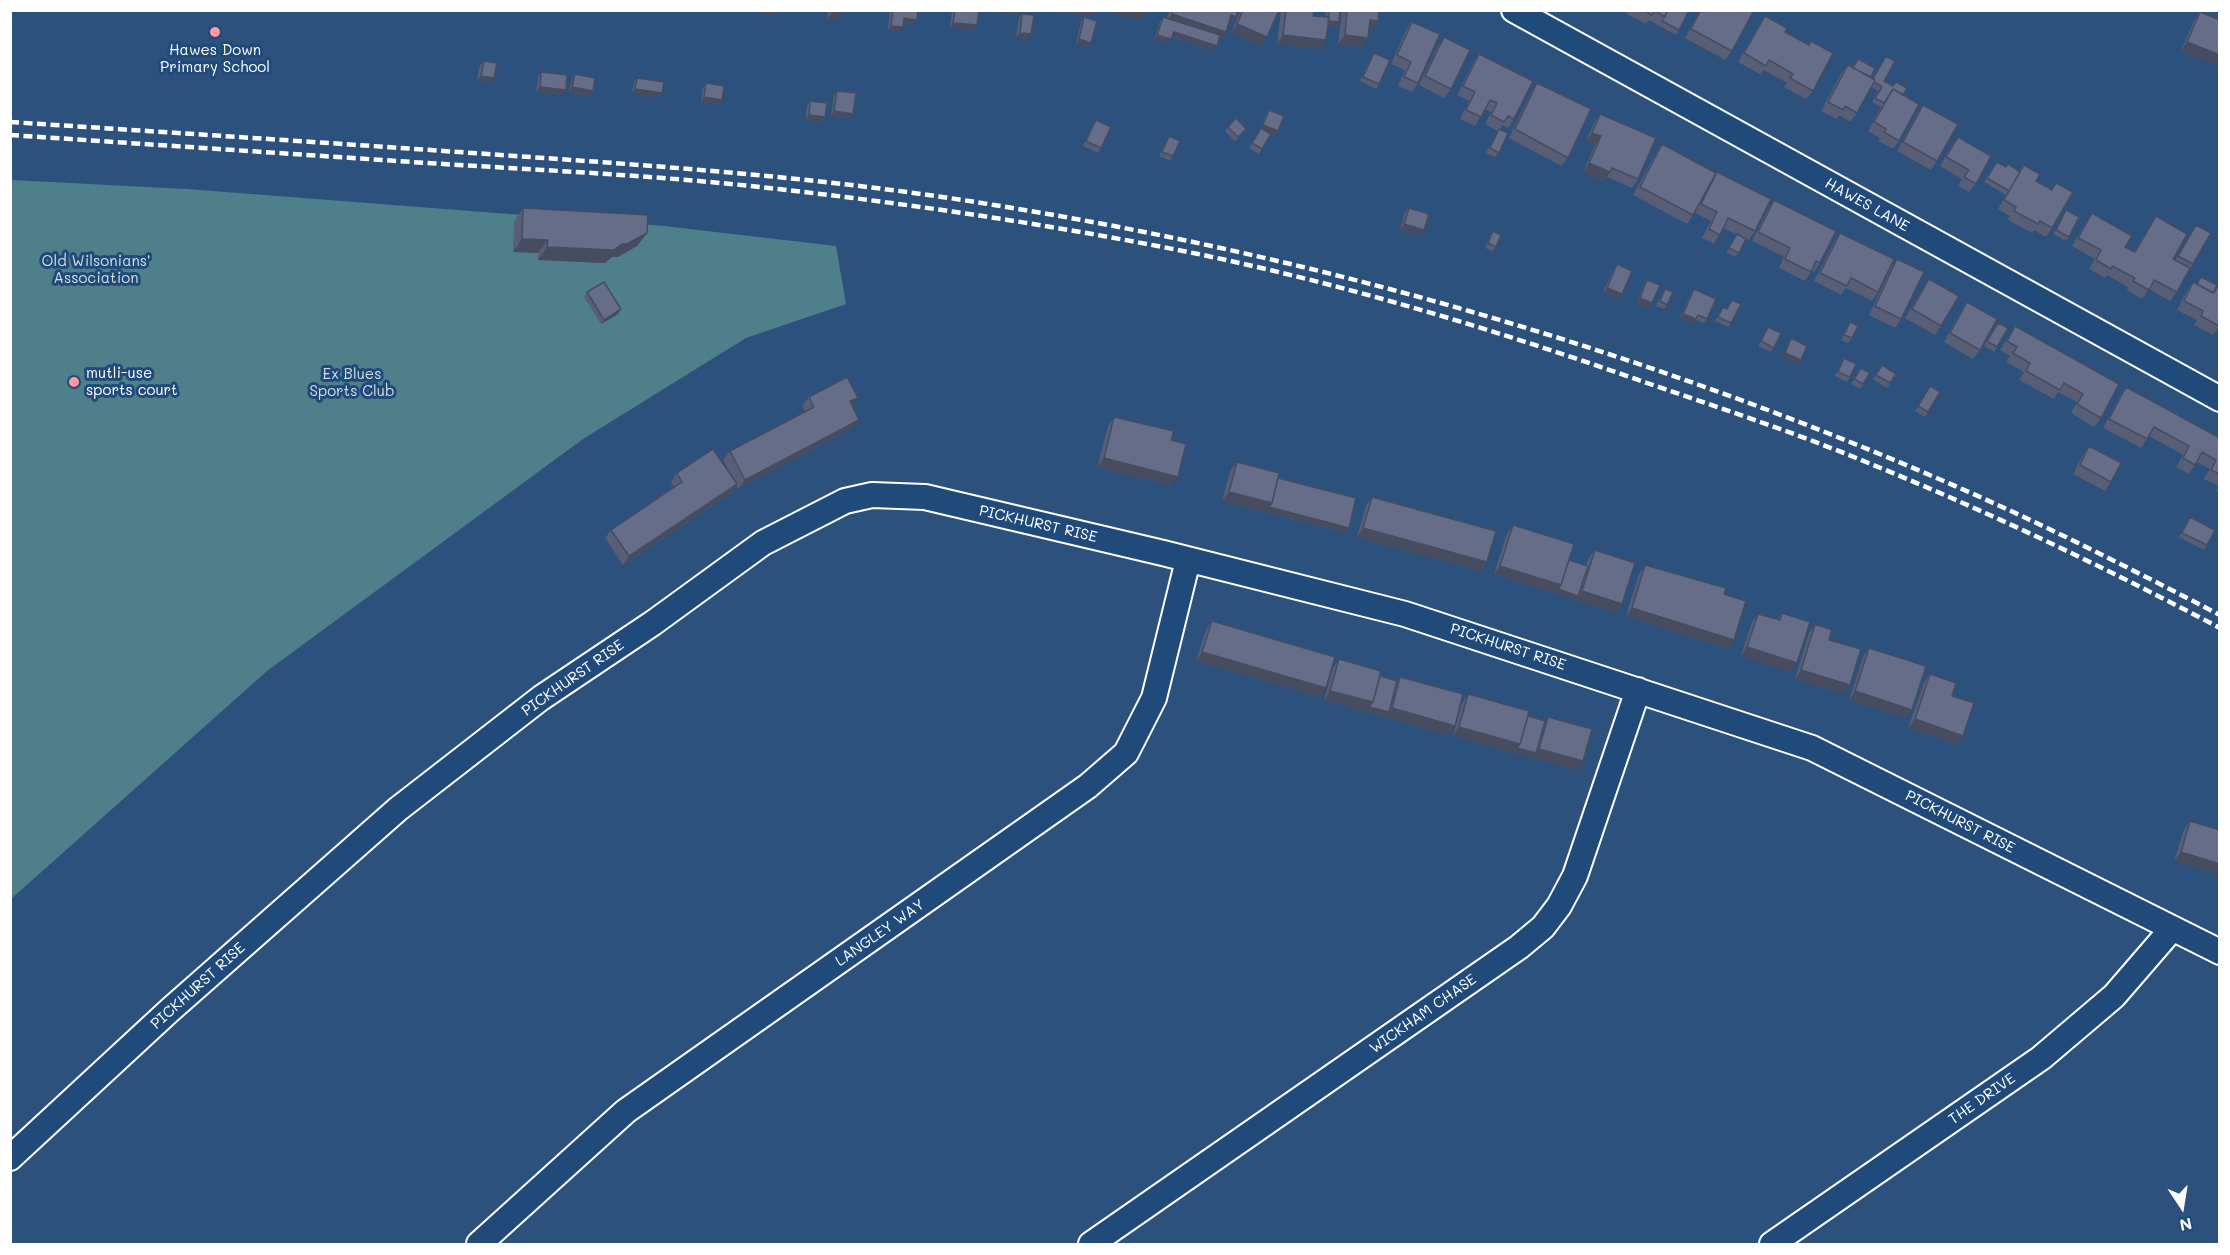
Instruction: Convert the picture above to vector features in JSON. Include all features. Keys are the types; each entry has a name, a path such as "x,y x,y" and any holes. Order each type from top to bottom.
{"street":[{"name":"HAWES LANE","path":"1514,10 2220,399"},
{"name":"PICKHURST RISE","path":"10,1158 170,1010 398,808 541,698 653,623 763,543 845,501 872,495 925,497 1405,614 1812,748 2171,930 2220,952"},
{"name":"LANGLEY WAY","path":"479,1245 626,1111 1088,786 1126,753 1154,698 1188,560"},
{"name":"WICKHAM CHASE","path":"1091,1245 1500,960 1543,927 1559,906 1575,876 1638,690"},
{"name":"THE DRIVE","path":"1772,1245 2041,1058 2114,996 2171,930"}],"green space":[{"name":"Ex Blues Sports Club","path":"11,180 187,189 664,226 836,246 846,304 746,338 583,439 267,671 11,899"}],"building":[{"path":"893,10 918,10 917,20 904,18 903,27 891,26"},
{"path":"955,10 979,10 977,25 953,23"},
{"path":"1173,10 1238,10 1236,17 1231,15 1226,32 1172,14"},
{"path":"1243,10 1275,10 1278,12 1267,37 1237,24"},
{"path":"1286,10 1314,10 1313,16 1329,17 1326,40 1283,35"},
{"path":"1329,10 1340,10 1339,22 1328,21"},
{"path":"1347,10 1379,10 1378,21 1370,20 1368,38 1345,35"},
{"path":"1643,10 1668,10 1665,17 1655,11 1652,15"},
{"path":"1668,10 1689,10 1679,30 1662,21"},
{"path":"1701,10 1754,10 1732,51 1691,29"},
{"path":"2200,12 2220,20 2220,55 2187,42"},
{"path":"1022,14 1034,15 1031,34 1020,33"},
{"path":"1765,16 1787,28 1785,32 1809,45 1811,41 1833,53 1813,91 1790,78 1793,74 1769,60 1766,66 1744,53"},
{"path":"1084,17 1097,21 1091,43 1079,39"},
{"path":"1163,17 1220,35 1217,46 1174,32 1171,39 1157,35"},
{"path":"1412,22 1440,34 1418,83 1404,77 1411,62 1397,55"},
{"path":"1444,37 1470,50 1451,89 1425,76"},
{"path":"1374,53 1390,60 1379,84 1363,77"},
{"path":"1479,54 1533,81 1514,119 1508,116 1504,122 1491,115 1497,103 1490,100 1481,117 1466,110 1475,92 1463,86"},
{"path":"1886,56 1895,61 1884,81 1893,86 1896,82 1907,88 1903,95 1893,89 1884,103 1875,98 1882,87 1873,79"},
{"path":"1858,59 1875,68 1871,77 1853,68"},
{"path":"484,61 497,63 494,78 481,76"},
{"path":"1848,65 1875,80 1857,113 1845,106 1843,110 1828,102"},
{"path":"541,72 567,75 566,90 540,87"},
{"path":"575,74 595,78 593,91 572,87"},
{"path":"637,78 664,82 662,93 635,89"},
{"path":"706,83 724,86 722,100 704,97"},
{"path":"1537,83 1591,109 1568,158 1515,129"},
{"path":"1893,89 1919,104 1899,141 1884,132 1886,129 1874,122"},
{"path":"837,91 856,93 853,114 834,111"},
{"path":"810,101 827,103 825,117 809,115"},
{"path":"1923,105 1958,124 1937,161 1903,142"},
{"path":"1269,110 1284,116 1278,131 1263,125"},
{"path":"1600,114 1656,138 1638,179 1612,168 1610,172 1589,163 1601,136 1592,133"},
{"path":"1236,118 1246,129 1238,137 1228,127"},
{"path":"1096,120 1111,127 1101,148 1086,141"},
{"path":"1261,128 1271,134 1262,149 1252,143"},
{"path":"1499,129 1508,133 1499,153 1490,148"},
{"path":"1169,136 1180,141 1173,156 1162,152"},
{"path":"1958,137 1991,156 1976,184 1964,177 1969,170 1946,157"},
{"path":"1662,144 1716,173 1693,215 1640,187"},
{"path":"1997,162 2006,167 2008,164 2020,172 2009,191 1987,178"},
{"path":"2024,165 2040,174 2036,181 2052,190 2056,183 2073,192 2052,228 2040,221 2038,224 2014,211 2016,207 2004,200"},
{"path":"1717,172 1771,199 1755,231 1728,218 1720,235 1709,229 1717,212 1701,204"},
{"path":"1774,200 1836,231 1820,263 1816,261 1811,272 1785,259 1790,248 1758,232"},
{"path":"523,208 648,215 647,233 614,250 547,247 548,240 522,239"},
{"path":"1409,208 1429,214 1424,230 1404,224"},
{"path":"2066,210 2079,217 2069,237 2056,230"},
{"path":"2092,213 2132,236 2125,247 2135,252 2156,216 2187,234 2173,259 2190,268 2177,292 2154,280 2149,290 2133,281 2135,278 2112,266 2111,269 2096,260 2101,250 2078,238"},
{"path":"2196,225 2211,233 2193,264 2178,256"},
{"path":"1493,231 1501,235 1496,247 1488,243"},
{"path":"1840,233 1894,259 1878,292 1851,278 1847,286 1820,273"},
{"path":"1737,234 1746,239 1739,253 1729,248"},
{"path":"1897,259 1924,272 1901,319 1875,306"},
{"path":"1617,264 1632,271 1622,294 1607,288"},
{"path":"2201,277 2217,285 2213,293 2197,284"},
{"path":"1929,279 1959,296 1941,326 1912,309"},
{"path":"1647,280 1660,285 1652,303 1640,298"},
{"path":"604,282 621,309 604,320 587,292"},
{"path":"2193,282 2214,293 2220,282 2219,326 2201,316 2203,311 2184,301"},
{"path":"1665,289 1673,292 1667,305 1660,301"},
{"path":"1694,289 1716,299 1707,319 1698,315 1696,319 1683,314"},
{"path":"1732,300 1741,304 1731,323 1718,317 1723,307 1727,309"},
{"path":"1967,302 1997,319 1980,350 1950,333"},
{"path":"1850,322 1858,326 1852,338 1844,335"},
{"path":"1998,323 2008,328 1997,347 1987,341"},
{"path":"2015,326 2119,384 2101,418 2077,404 2083,394 2064,383 2060,390 2026,371 2030,363 2013,353 2017,347 2007,341"},
{"path":"1768,327 1781,333 1774,348 1761,341"},
{"path":"1791,338 1807,346 1801,360 1785,353"},
{"path":"1844,358 1856,364 1850,377 1838,372"},
{"path":"1882,365 1896,374 1890,383 1876,375"},
{"path":"1861,368 1870,373 1863,384 1854,379"},
{"path":"847,377 858,398 850,401 859,420 745,480 730,451 814,407 809,397"},
{"path":"1930,386 1940,392 1928,412 1918,406"},
{"path":"2126,387 2220,438 2220,474 2211,470 2216,460 2202,452 2195,465 2183,458 2189,446 2154,427 2147,439 2109,419"},
{"path":"1114,417 1174,431 1171,440 1186,444 1178,477 1104,458"},
{"path":"2089,446 2121,463 2111,482 2080,465"},
{"path":"713,449 737,484 629,556 611,530 682,482 677,473"},
{"path":"1237,462 1279,473 1272,503 1229,492"},
{"path":"1278,478 1356,498 1349,528 1269,507"},
{"path":"1372,497 1496,531 1487,562 1363,528"},
{"path":"2190,517 2215,530 2207,545 2182,533"},
{"path":"1513,525 1574,544 1561,585 1500,566"},
{"path":"1595,550 1635,563 1622,604 1582,591"},
{"path":"1569,560 1588,566 1578,596 1558,589"},
{"path":"1645,565 1726,588 1724,594 1746,601 1734,640 1632,608"},
{"path":"1782,613 1810,622 1797,663 1747,647 1758,614 1780,620"},
{"path":"1212,621 1335,657 1326,688 1202,652"},
{"path":"1815,624 1832,630 1829,640 1861,649 1850,685 1801,670"},
{"path":"1869,648 1926,666 1912,710 1855,691"},
{"path":"1339,659 1381,671 1373,702 1330,691"},
{"path":"1930,674 1956,683 1952,696 1974,703 1963,736 1915,719"},
{"path":"1380,676 1397,681 1389,712 1369,707 1373,702"},
{"path":"1400,677 1463,694 1455,726 1392,708"},
{"path":"1468,694 1529,711 1520,744 1459,727"},
{"path":"1528,716 1545,721 1536,753 1517,748"},
{"path":"1548,717 1592,729 1583,761 1539,749"},
{"path":"2190,821 2220,830 2220,864 2181,852"}],"railway":[{"path":"10,122 575,160 815,181 994,205 1118,227 1242,253 1487,316 1728,395 1846,440 1962,489 2092,550 2220,615"},
{"path":"10,135 733,184 989,217 1198,254 1313,280 1483,328 1813,441 2001,520 2133,583 2220,628"}],"place":[{"name":"Hawes Down Primary School","path":"215,32"},
{"name":"mutli-use sports court","path":"74,382"}],"park label":[{"name":"Old Wilsonians' Association","path":"96,270"}]}
